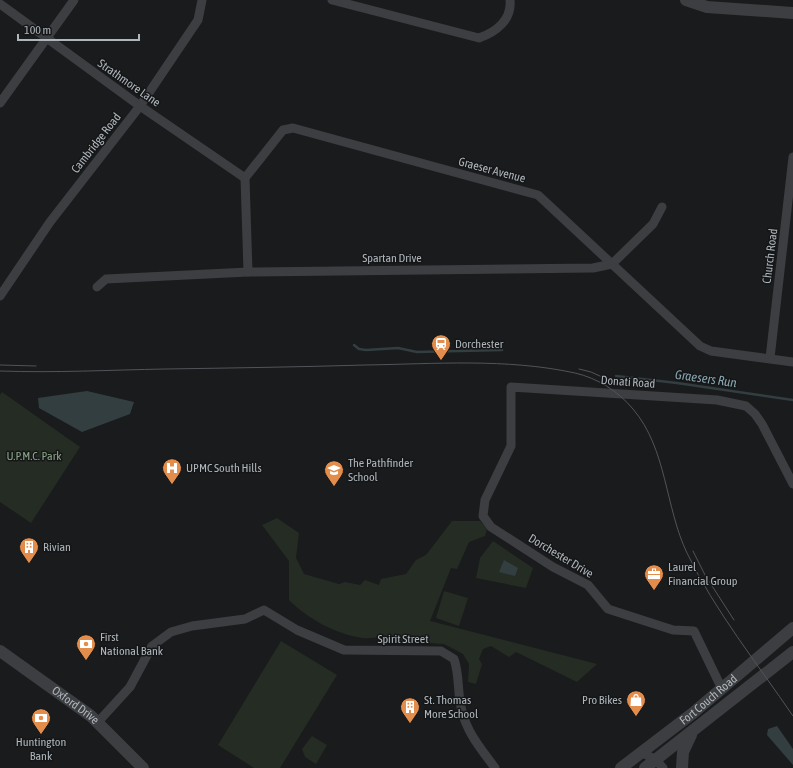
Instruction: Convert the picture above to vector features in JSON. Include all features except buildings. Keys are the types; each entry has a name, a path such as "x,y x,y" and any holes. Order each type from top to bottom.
{"street":[{"path":"0,103 74,0"},
{"name":"Cambridge Road","path":"0,296 50,222 140,106 198,20 202,0"},
{"path":"332,0 480,38 491,34 500,27 508,15 510,0"},
{"path":"686,0 707,7 793,13"},
{"name":"Strathmore Lane","path":"0,4 140,106 245,178"},
{"name":"Graeser Avenue","path":"245,178 283,130 293,128 538,195 700,346 711,350 793,362"},
{"name":"Church Road","path":"770,358 793,157"},
{"path":"245,178 248,272"},
{"path":"612,264 653,224 662,207"},
{"name":"Spartan Drive","path":"97,287 106,279 248,272 593,268 612,264"},
{"name":"Donati Road","path":"511,387 717,400 746,406 762,424 793,484"},
{"name":"Dorchester Drive","path":"511,387 511,446 485,500 483,516 491,527 553,567 588,585 608,609 673,630 694,631 722,689"},
{"name":"Spirit Street","path":"98,722 130,686 152,646 171,632 192,626 245,619 264,610 297,630 344,650 441,651 454,659 459,672 461,711 472,736 495,768"},
{"name":"Fort Couch Road","path":"621,768 722,689 793,628"},
{"name":"Oxford Drive","path":"0,651 74,702 98,722 143,768"},
{"name":"Fort Couch Road","path":"653,766 694,730 793,652"},
{"path":"682,768 684,752 694,730"},
{"path":"643,752 653,766"}],"green space":[{"name":"U.P.M.C. Park","path":"2,392 80,447 31,523 0,502 0,395"},
{"path":"277,518 299,533 296,558 304,574 339,584 345,582 360,585 365,580 379,585 381,579 406,574 416,560 426,555 452,521 480,521 487,529 485,536 469,542 457,569 451,568 430,621 597,664 577,682 516,652 509,657 491,646 483,649 479,659 482,664 476,684 468,682 469,664 463,654 444,644 399,641 393,636 362,638 342,633 323,625 289,600 289,561 262,525"},
{"path":"493,541 533,568 526,588 476,578 480,558"},
{"path":"444,591 468,598 459,626 436,618"},
{"path":"281,641 337,675 280,768 254,768 218,745"},
{"path":"312,736 327,745 316,764 305,757 302,749"}],"shaded area":[{"path":"87,391 134,402 130,414 82,432 39,408 38,398"},
{"path":"504,560 518,568 515,576 499,572"},
{"path":"777,726 793,749 793,765 767,735 768,729"}],"waterway":[{"name":"Graesers Run","path":"354,345 359,349 366,350 398,348 417,352 502,350"},
{"name":"Graesers Run","path":"616,376 677,383 793,400"}],"tram line":[{"path":"0,371 62,372 470,363 523,365 549,368 591,378 607,386 621,396 633,409 644,425 653,442 674,517 687,553 723,616 793,716"},
{"path":"0,365 36,366"},
{"path":"579,369 591,372 611,381"},
{"path":"693,551 705,575 734,620"}],"place":[{"name":"Dorchester","path":"441,361"},
{"name":"UPMC South Hills","path":"172,485"},
{"name":"The Pathfinder School","path":"334,487"},
{"name":"Rivian","path":"29,564"},
{"name":"Laurel Financial Group","path":"654,591"},
{"name":"First National Bank","path":"86,661"},
{"name":"Pro Bikes","path":"636,717"},
{"name":"St. Thomas More School","path":"410,724"},
{"name":"Huntington Bank","path":"41,735"}]}
